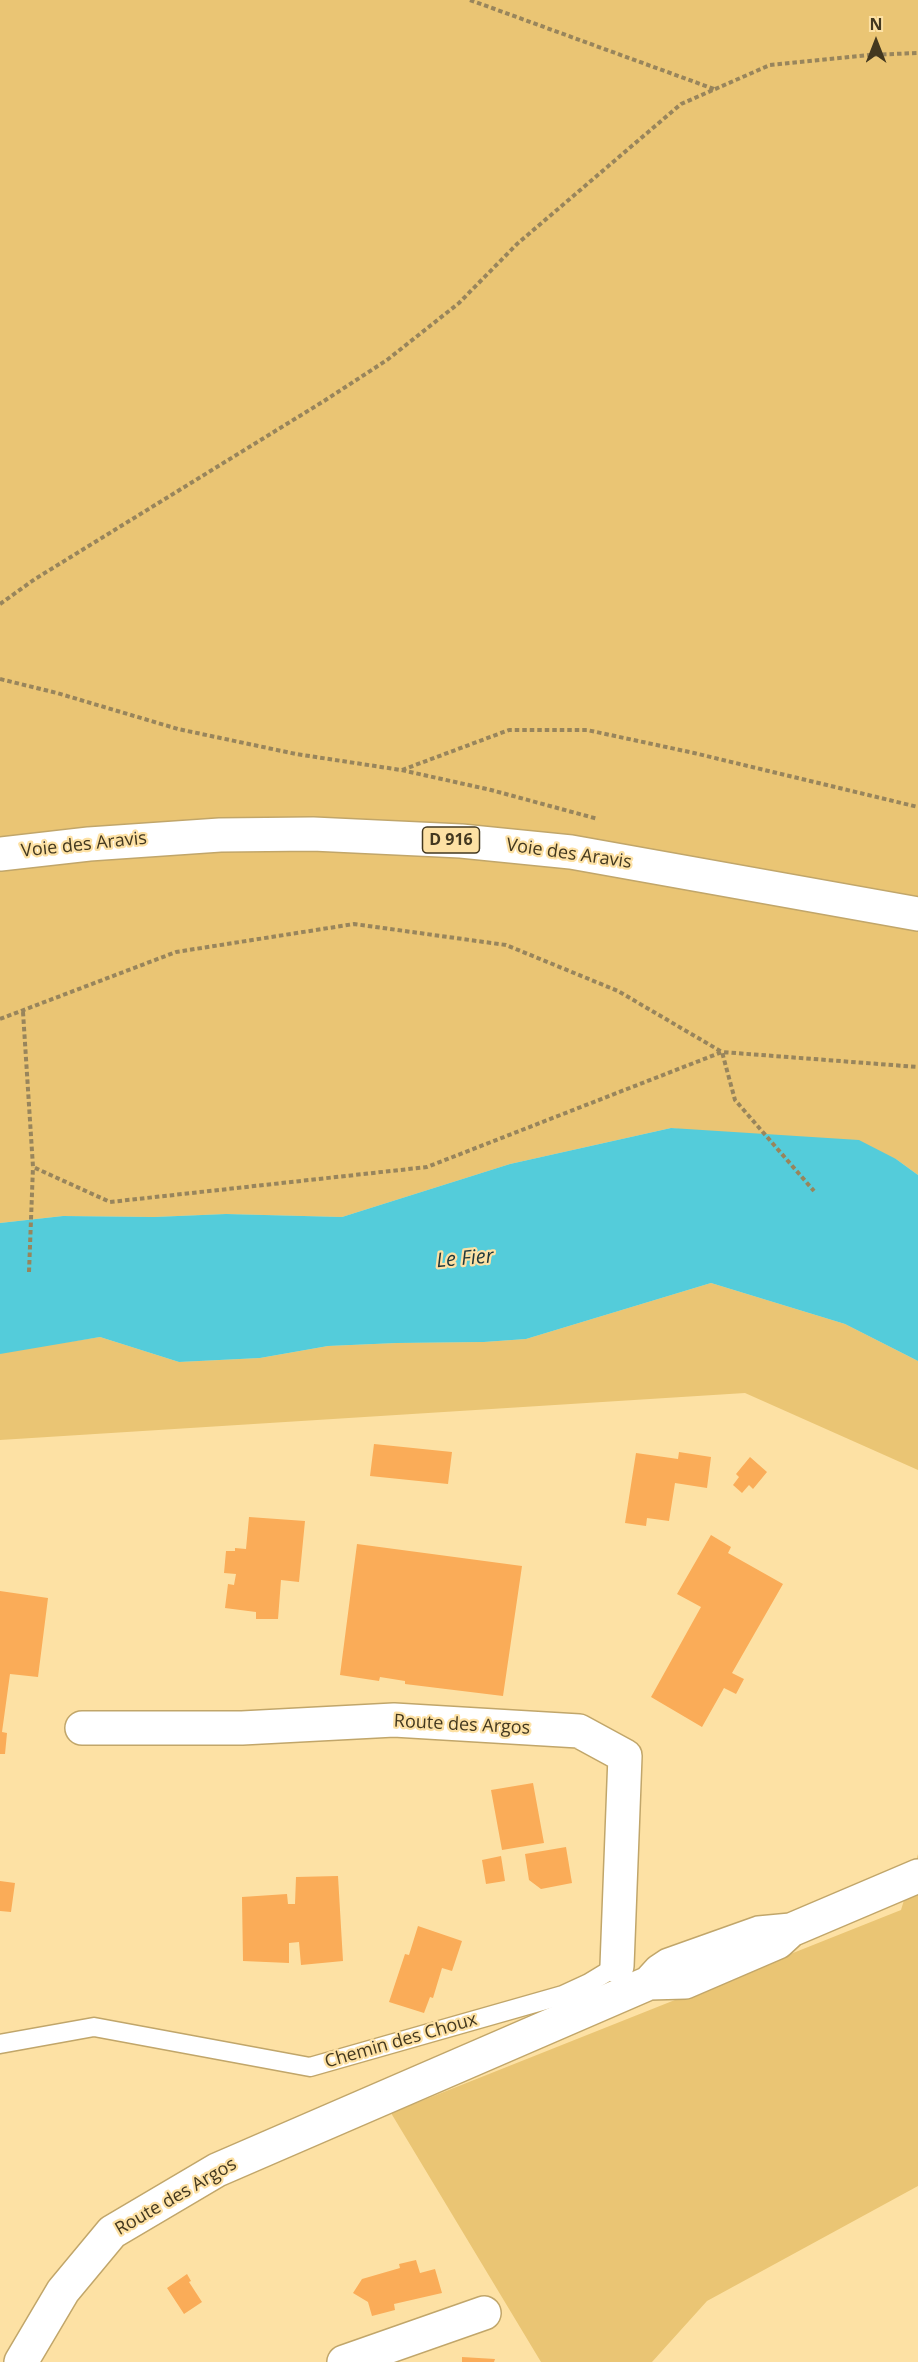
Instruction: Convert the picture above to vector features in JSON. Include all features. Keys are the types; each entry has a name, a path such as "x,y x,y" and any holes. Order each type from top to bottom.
{"main road":[{"name":"Voie des Aravis","path":"0,854 89,844 220,835 314,834 461,841 571,852 918,914"},
{"name":"Route des Argos","path":"82,1728 242,1728 394,1720 579,1731 625,1756 617,1966"},
{"name":"Route des Argos","path":"21,2362 63,2291 112,2232 217,2170 600,2005 655,1977 685,1982 777,1942 791,1930 918,1876"},
{"path":"600,2005 598,1995 617,1966 655,1977"},
{"path":"344,2362 484,2313"}],"lane":[{"name":"Chemin des Choux","path":"0,2044 94,2027 310,2067 563,1995 617,1966"}],"path":[{"path":"470,0 714,89"},
{"path":"0,604 35,579 387,360 459,303 517,244 681,104 770,65 869,55 918,53"},
{"path":"0,679 57,693 178,729 296,754 401,770 491,790 599,820"},
{"path":"401,770 509,730 587,730 694,753 918,807"},
{"path":"0,1019 176,952 354,924 506,945 618,991 722,1052 735,1100 814,1191"},
{"path":"23,1011 33,1167 29,1272"},
{"path":"33,1167 110,1202 427,1167 722,1052 918,1067"}],"shaded area":[{"path":"0,0 918,0 918,1175 896,1159 671,1128 510,1164 342,1217 226,1214 154,1217 63,1216 0,1223"},
{"path":"711,1283 845,1324 918,1361 918,1470 745,1393 0,1440 0,1354 3,1352 100,1337 179,1362 260,1358 328,1346 526,1339"},
{"path":"918,1854 918,2186 707,2301 652,2362 541,2362 391,2113 901,1910"}],"water":[{"name":"Le Fier","path":"671,1128 859,1140 896,1159 918,1175 918,1361 845,1324 711,1283 526,1339 328,1346 260,1358 179,1362 100,1337 0,1354 0,1223 63,1216 154,1217 226,1214 342,1217 510,1164"}],"building":[{"path":"374,1444 452,1452 448,1484 370,1476"},
{"path":"679,1452 711,1457 707,1488 675,1483 669,1521 647,1518 646,1526 625,1523 636,1453 678,1459"},
{"path":"750,1457 767,1472 753,1489 749,1485 742,1493 733,1485 739,1477 736,1474"},
{"path":"249,1517 305,1521 299,1582 281,1580 278,1619 256,1619 256,1612 225,1608 228,1584 234,1585 236,1574 224,1573 226,1551 235,1551 235,1548 246,1549"},
{"path":"711,1535 731,1547 728,1553 783,1584 732,1673 744,1679 736,1694 724,1688 702,1727 651,1697 701,1607 677,1594"},
{"path":"357,1544 522,1566 503,1696 405,1684 405,1681 380,1677 379,1681 340,1675"},
{"path":"0,1591 48,1598 38,1677 10,1674 2,1732 7,1733 5,1754 0,1754"},
{"path":"533,1783 544,1843 502,1850 491,1790"},
{"path":"566,1847 572,1883 541,1889 529,1880 525,1854"},
{"path":"501,1856 505,1881 486,1884 482,1860"},
{"path":"338,1876 343,1961 301,1965 299,1942 289,1943 289,1963 243,1961 242,1897 287,1894 288,1904 295,1904 296,1877"},
{"path":"0,1881 15,1883 11,1912 0,1911"},
{"path":"418,1926 462,1941 452,1971 442,1968 433,1998 430,1997 424,2013 389,2002 405,1954 409,1955"},
{"path":"416,2260 420,2273 435,2269 442,2293 394,2304 395,2310 372,2316 368,2302 353,2293 362,2279 400,2268 399,2264"},
{"path":"187,2274 191,2281 189,2282 202,2302 184,2314 167,2288"},
{"path":"462,2357 495,2359 494,2362 462,2362"}]}
